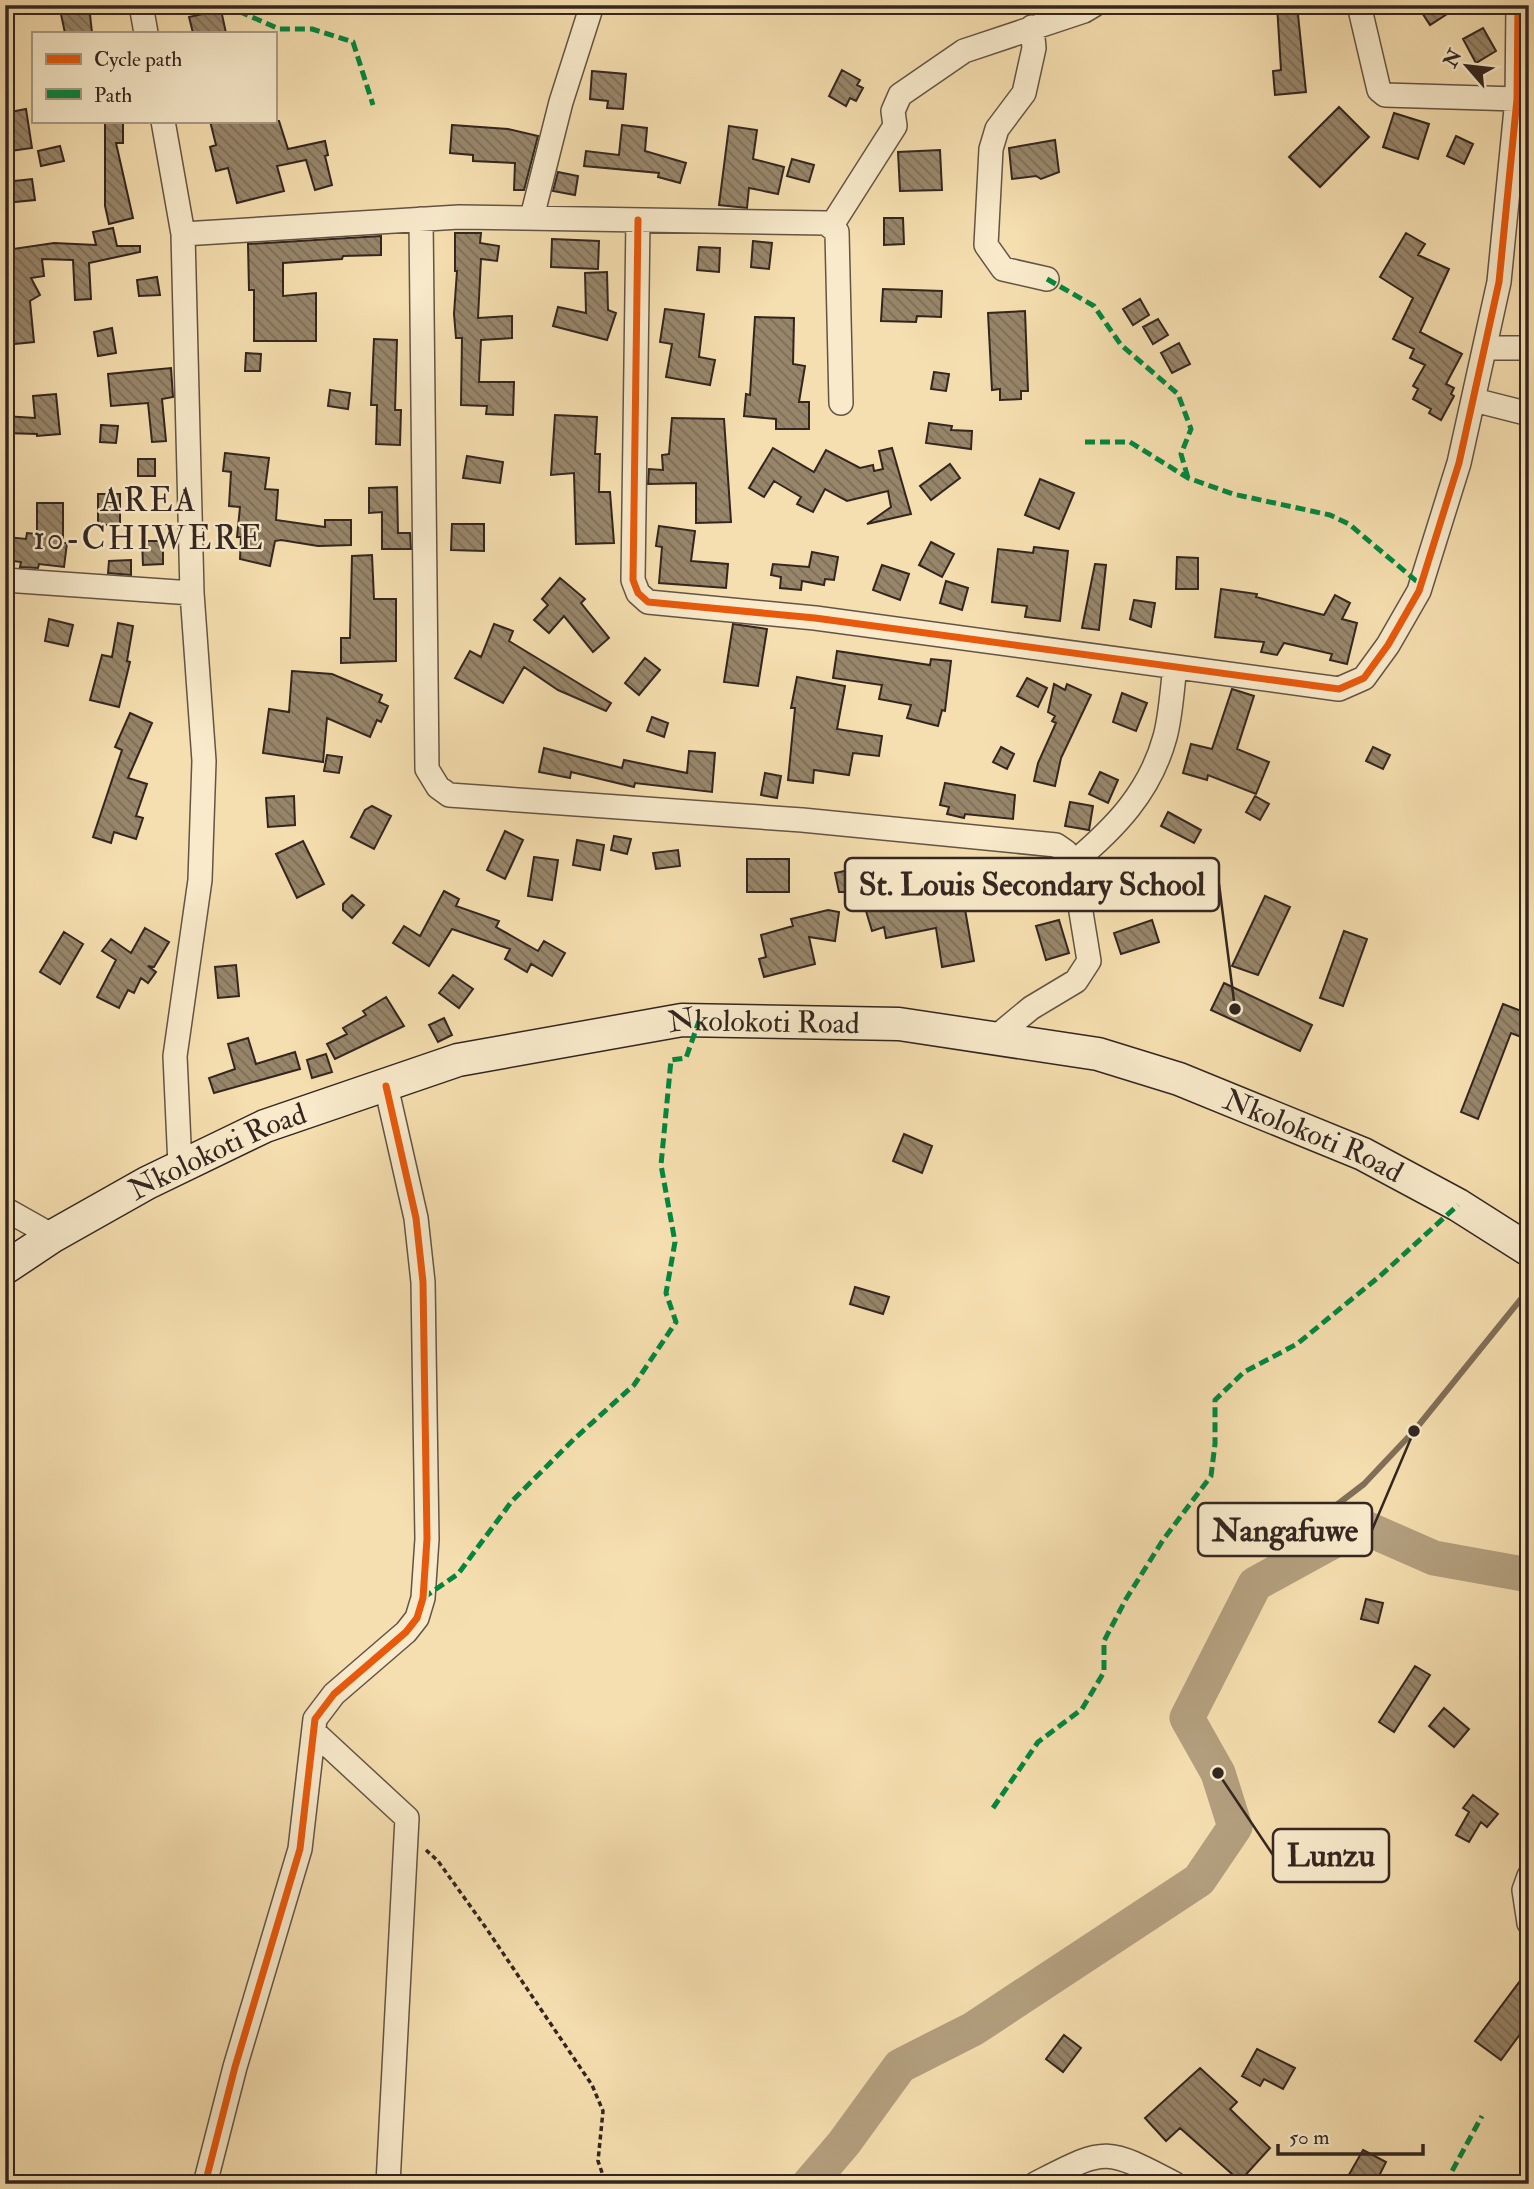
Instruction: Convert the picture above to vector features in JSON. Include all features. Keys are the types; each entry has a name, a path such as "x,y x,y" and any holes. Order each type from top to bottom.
{"main road":[{"name":"Nkolokoti Road","path":"5,1268 53,1236 180,1166 265,1126 458,1060 682,1020 899,1024 1098,1054 1179,1079 1363,1154 1458,1205 1529,1250"}],"street":[{"path":"141,5 146,32"},
{"path":"532,218 561,102 592,5"},
{"path":"832,225 895,125 893,111 900,95 964,51 1084,12 1094,5"},
{"path":"1359,5 1379,90 1385,95 1517,99"},
{"path":"638,220 633,580 638,593 648,602 816,618 1339,689 1364,678 1388,645 1419,591 1436,545 1474,400 1499,282 1517,99 1518,5"},
{"path":"1032,27 1034,48 1024,93 997,129 991,149 986,245 1003,269 1048,279"},
{"path":"163,122 183,234 192,593 205,800 193,940 175,1056 180,1166"},
{"path":"183,234 422,219 532,218 832,225"},
{"path":"422,219 426,769 438,788 449,795 802,820 1056,845 1066,852 1073,863 1089,961 1076,981 1031,1008 996,1037"},
{"path":"832,225 837,232 841,403"},
{"path":"1487,348 1529,348"},
{"path":"1474,400 1529,414"},
{"path":"5,580 192,593"},
{"path":"1073,863 1110,832 1133,806 1147,783 1165,737 1175,667"},
{"path":"205,2184 235,2067 300,1849 315,1719 323,1706 406,1632 416,1618 423,1598 427,1539 423,1282 416,1218 386,1086"},
{"path":"5,1209 53,1236"},
{"path":"314,1732 407,1818 388,2184"},
{"path":"1529,1876 1524,1891 1529,1923"},
{"path":"1035,2184 1086,2158 1102,2153 1118,2156 1175,2184"}],"path":[{"path":"406,1832 438,1861 592,2085 603,2111 598,2161 606,2184"}],"building":[{"path":"59,5 89,5 92,32 65,32"},
{"path":"1277,5 1297,5 1306,92 1275,95 1273,71 1281,70"},
{"path":"1417,5 1461,5 1430,25"},
{"path":"221,10 226,32 193,32 189,17"},
{"path":"1483,28 1496,51 1476,63 1463,39"},
{"path":"842,70 860,80 857,85 863,88 856,101 850,98 846,106 829,96"},
{"path":"592,71 626,74 623,109 607,108 608,101 590,99"},
{"path":"1339,107 1369,137 1320,187 1289,157"},
{"path":"26,109 32,148 10,151 5,113"},
{"path":"1394,113 1429,124 1418,159 1383,147"},
{"path":"279,121 288,149 325,141 328,155 325,156 332,185 315,190 306,160 277,166 284,191 237,203 228,168 216,171 210,147 216,145 210,122"},
{"path":"105,122 123,122 123,143 116,143 133,218 109,224 105,206"},
{"path":"452,125 508,129 538,136 524,190 514,190 515,163 473,161 473,155 450,153"},
{"path":"622,125 647,128 645,151 686,163 680,183 658,177 659,173 584,166 586,151 619,155"},
{"path":"729,126 757,130 753,159 784,167 778,194 749,188 747,208 719,205"},
{"path":"1456,136 1473,144 1464,164 1447,156"},
{"path":"1055,140 1059,172 1041,179 1036,176 1012,179 1009,148"},
{"path":"60,146 64,161 41,166 38,151"},
{"path":"940,150 942,190 900,191 898,152"},
{"path":"792,159 814,165 809,182 787,176"},
{"path":"558,172 578,176 575,195 553,191"},
{"path":"32,179 35,200 5,203 5,182"},
{"path":"884,218 903,218 904,244 884,245"},
{"path":"113,228 117,246 140,246 140,252 89,263 91,299 75,300 73,260 42,259 44,276 31,278 40,295 30,301 34,342 5,345 5,288 11,288 6,250 54,243 96,245 93,232"},
{"path":"455,233 481,233 480,243 499,246 497,261 481,259 478,318 512,316 512,338 481,340 479,382 514,382 513,415 486,414 487,406 461,405 462,338 456,338 454,314 457,271"},
{"path":"1406,233 1425,244 1418,255 1449,269 1420,332 1462,354 1446,384 1454,388 1451,394 1454,396 1441,420 1429,413 1431,409 1413,399 1418,389 1413,386 1425,365 1410,358 1414,349 1393,339 1413,298 1380,277"},
{"path":"381,236 381,255 283,263 283,296 316,293 316,341 254,341 254,290 249,290 248,244"},
{"path":"552,239 599,241 598,269 551,267"},
{"path":"753,241 772,243 769,269 751,267"},
{"path":"699,247 720,248 719,272 697,270"},
{"path":"607,272 608,310 616,313 607,340 553,326 558,307 586,313 585,273"},
{"path":"157,277 160,295 139,296 137,280"},
{"path":"883,289 942,291 941,317 917,316 916,322 881,321"},
{"path":"1140,299 1149,315 1133,325 1123,309"},
{"path":"665,309 704,314 699,357 715,360 710,385 666,377 672,344 660,342"},
{"path":"1025,311 1028,391 1021,391 1021,399 1000,400 1000,389 992,390 988,313"},
{"path":"755,317 794,318 793,364 805,366 799,402 809,402 809,429 776,429 776,419 744,416 746,394 750,395"},
{"path":"1158,319 1168,335 1153,344 1143,327"},
{"path":"112,328 116,353 98,356 94,332"},
{"path":"374,339 397,340 395,410 401,410 400,445 376,444 377,405 371,405"},
{"path":"1179,343 1190,364 1172,373 1161,353"},
{"path":"246,353 261,354 260,371 245,371"},
{"path":"171,368 173,397 162,399 166,441 152,442 148,403 111,406 108,374"},
{"path":"934,372 949,374 946,391 931,389"},
{"path":"330,390 350,393 348,409 328,406"},
{"path":"56,394 60,434 37,436 5,433 5,416 35,418 33,396"},
{"path":"555,415 597,417 595,454 600,454 599,492 610,492 614,543 576,544 574,473 551,475"},
{"path":"672,418 724,419 731,522 696,523 696,483 648,484 649,469 663,470 662,455 669,454"},
{"path":"929,423 952,426 951,430 972,431 971,449 926,443"},
{"path":"101,425 118,426 116,443 100,442"},
{"path":"773,448 814,472 826,450 860,468 873,465 874,471 883,469 879,451 892,448 911,514 867,524 891,507 888,491 847,501 825,489 813,512 797,504 801,497 774,481 764,497 749,488"},
{"path":"225,453 269,458 265,489 278,490 276,520 325,527 325,520 351,520 351,545 318,546 281,540 275,541 270,566 240,559 241,537 237,537 240,507 229,506 231,472 223,471"},
{"path":"467,456 503,462 500,483 463,478"},
{"path":"138,459 155,459 155,476 138,476"},
{"path":"950,464 960,478 931,500 920,486"},
{"path":"1040,479 1074,493 1059,529 1025,515"},
{"path":"397,487 398,533 410,533 411,549 382,549 382,512 369,513 369,488"},
{"path":"98,494 120,494 120,525 98,525"},
{"path":"37,503 63,503 63,543 67,543 64,567 39,564 38,568 20,567 21,562 5,560 8,537 26,539 27,533 37,534"},
{"path":"452,524 484,524 484,551 451,550"},
{"path":"659,526 695,531 691,561 728,564 726,588 659,583 662,547 656,546"},
{"path":"142,541 163,541 163,564 143,565"},
{"path":"931,542 954,554 942,577 919,565"},
{"path":"1034,547 1068,551 1060,621 1025,617 1027,606 992,602 998,549 1033,553"},
{"path":"812,552 838,557 834,580 825,579 824,585 802,581 801,590 780,588 781,577 771,575 773,564 809,567"},
{"path":"372,555 374,599 396,599 396,661 341,663 341,638 350,638 352,556"},
{"path":"1177,557 1198,558 1198,589 1176,589"},
{"path":"131,560 131,575 108,573 109,561"},
{"path":"1095,564 1106,565 1099,630 1082,628"},
{"path":"882,565 909,574 900,600 873,590"},
{"path":"560,578 585,599 581,603 609,638 593,652 564,616 549,633 534,620 548,605 542,599"},
{"path":"946,581 968,588 962,610 940,603"},
{"path":"1221,589 1257,594 1256,597 1324,615 1335,595 1350,603 1342,619 1357,623 1347,664 1330,660 1332,654 1284,643 1277,655 1261,652 1264,642 1215,637"},
{"path":"1134,600 1155,603 1151,627 1130,619"},
{"path":"49,619 73,625 68,646 45,641"},
{"path":"118,623 133,626 127,661 130,662 119,707 90,700 102,655 112,657"},
{"path":"494,624 513,631 509,641 611,703 606,711 558,690 524,667 503,703 455,678 470,651 481,657"},
{"path":"733,624 767,629 758,686 724,682"},
{"path":"837,651 930,665 931,659 951,661 945,711 942,710 938,726 907,718 911,705 879,699 882,685 833,678"},
{"path":"645,658 660,670 639,695 625,683"},
{"path":"292,671 332,674 382,695 379,702 388,706 381,722 377,720 370,737 327,718 323,762 263,753 269,709 289,712"},
{"path":"797,677 845,686 837,729 882,736 879,756 853,753 849,775 814,770 813,783 788,780 795,708 791,708"},
{"path":"1027,678 1047,688 1038,707 1017,696"},
{"path":"1054,684 1065,690 1067,684 1091,695 1061,758 1055,786 1034,781 1038,763 1056,723 1052,721 1055,716 1048,712"},
{"path":"1232,689 1254,696 1237,749 1269,762 1256,794 1208,775 1207,780 1183,773 1191,744 1212,749"},
{"path":"1122,693 1147,703 1136,731 1113,722"},
{"path":"130,713 152,723 128,778 147,784 136,816 143,818 136,839 114,832 111,843 93,837 122,750 115,747"},
{"path":"652,717 668,723 664,737 647,731"},
{"path":"1001,747 1014,754 1007,769 993,762"},
{"path":"1373,747 1390,755 1383,769 1366,761"},
{"path":"544,748 622,768 624,760 687,773 689,751 715,753 712,792 635,783 634,787 571,772 570,778 539,772"},
{"path":"327,755 342,757 339,773 324,771"},
{"path":"1100,772 1118,780 1108,803 1089,794"},
{"path":"765,773 781,776 777,798 761,795"},
{"path":"945,783 1015,795 1013,819 965,814 964,818 947,814 949,807 940,805"},
{"path":"294,796 295,825 268,827 266,798"},
{"path":"1255,796 1269,804 1260,820 1246,812"},
{"path":"1070,802 1093,806 1089,830 1065,826"},
{"path":"372,806 391,816 374,849 351,837 365,810"},
{"path":"1168,812 1201,830 1194,843 1161,826"},
{"path":"505,831 523,840 505,879 487,870"},
{"path":"614,836 631,839 627,854 611,850"},
{"path":"577,840 604,845 600,870 573,865"},
{"path":"303,841 324,884 297,898 276,854"},
{"path":"678,850 680,866 656,869 653,853"},
{"path":"534,857 558,860 552,900 528,896"},
{"path":"747,859 789,859 789,892 747,892"},
{"path":"882,863 885,877 911,870 913,878 958,869 974,961 942,967 936,928 886,938 884,927 872,931 863,901 883,896 882,892 839,892 835,873"},
{"path":"444,891 459,899 456,906 499,921 496,927 538,951 544,941 565,953 552,976 531,964 527,972 505,959 510,949 452,929 429,966 393,943 404,926 420,936"},
{"path":"352,895 364,905 352,918 343,910 343,904"},
{"path":"1265,896 1290,907 1258,975 1232,966"},
{"path":"828,910 839,912 835,941 809,937 815,964 764,977 759,959 766,957 761,935 793,926 791,919"},
{"path":"1059,920 1069,953 1046,960 1036,926"},
{"path":"1152,920 1159,942 1121,954 1114,933"},
{"path":"145,928 169,942 154,967 148,966 156,972 148,983 141,978 134,993 128,990 119,1008 97,997 116,960 102,951 111,939 131,953"},
{"path":"1344,931 1367,939 1343,1006 1320,998"},
{"path":"64,932 83,944 60,984 40,972"},
{"path":"236,965 239,996 218,998 215,967"},
{"path":"453,975 473,989 459,1008 439,993"},
{"path":"1224,983 1312,1025 1300,1051 1211,1010"},
{"path":"386,997 404,1026 335,1059 327,1044 347,1034 343,1028 366,1015 363,1011"},
{"path":"1503,1004 1529,1014 1529,1040 1511,1033 1478,1119 1461,1112"},
{"path":"444,1018 452,1035 438,1042 429,1025"},
{"path":"248,1038 256,1064 295,1052 300,1069 214,1093 209,1078 235,1069 228,1044"},
{"path":"326,1054 332,1072 312,1078 307,1060"},
{"path":"904,1134 932,1146 922,1173 893,1161"},
{"path":"855,1287 889,1297 883,1314 850,1304"},
{"path":"1366,1599 1383,1603 1378,1623 1361,1619"},
{"path":"1415,1666 1430,1675 1394,1732 1379,1722"},
{"path":"1444,1708 1469,1729 1454,1747 1429,1726"},
{"path":"1473,1795 1498,1814 1487,1827 1481,1822 1469,1842 1456,1835 1469,1812 1463,1808"},
{"path":"1529,1969 1529,2022 1501,2060 1475,2041"},
{"path":"1064,2035 1081,2048 1063,2072 1046,2059"},
{"path":"1257,2049 1295,2068 1283,2089 1264,2079 1260,2086 1242,2076"},
{"path":"1200,2068 1237,2102 1230,2109 1270,2148 1240,2181 1180,2128 1166,2141 1145,2118"},
{"path":"1363,2150 1386,2162 1375,2184 1358,2184 1347,2178"}],"waterway":[{"path":"1255,1584 1313,1523 1364,1484 1414,1431 1529,1289"},
{"path":"809,2184 844,2143 900,2066 973,2029 1199,1880 1235,1827 1218,1773 1187,1718 1255,1584 1361,1526 1434,1558 1529,1575"}],"marked path":[{"path":"225,5 279,29 312,29 353,42 373,105"},
{"path":"1047,279 1094,306 1121,345 1178,394 1191,429 1181,454 1188,478"},
{"path":"1085,442 1130,442 1188,478 1233,494 1330,515 1349,524 1421,585"},
{"path":"423,1598 458,1574 512,1501 574,1439 634,1385 676,1322 666,1293 675,1242 661,1165 671,1060 686,1058 699,1021"},
{"path":"993,1808 1038,1742 1082,1709 1104,1672 1104,1641 1126,1599 1163,1540 1211,1476 1215,1444 1215,1400 1244,1372 1297,1344 1380,1276 1458,1205"},
{"path":"1445,2184 1482,2116"}],"cycle path":[{"path":"638,220 633,580 638,593 648,602 815,618 1339,689 1364,678 1388,645 1419,591 1459,463 1499,282 1517,99 1518,5"},
{"path":"205,2184 235,2067 300,1849 315,1719 334,1694 406,1632 417,1618 423,1598 427,1539 423,1282 416,1218 386,1086"}],"place":[{"name":"St. Louis Secondary School","path":"1235,1009"},
{"name":"Nangafuwe","path":"1414,1431"},
{"name":"Lunzu","path":"1218,1773"}],"district":[{"name":"AREA 10-CHIWERE","path":"149,519"}]}
